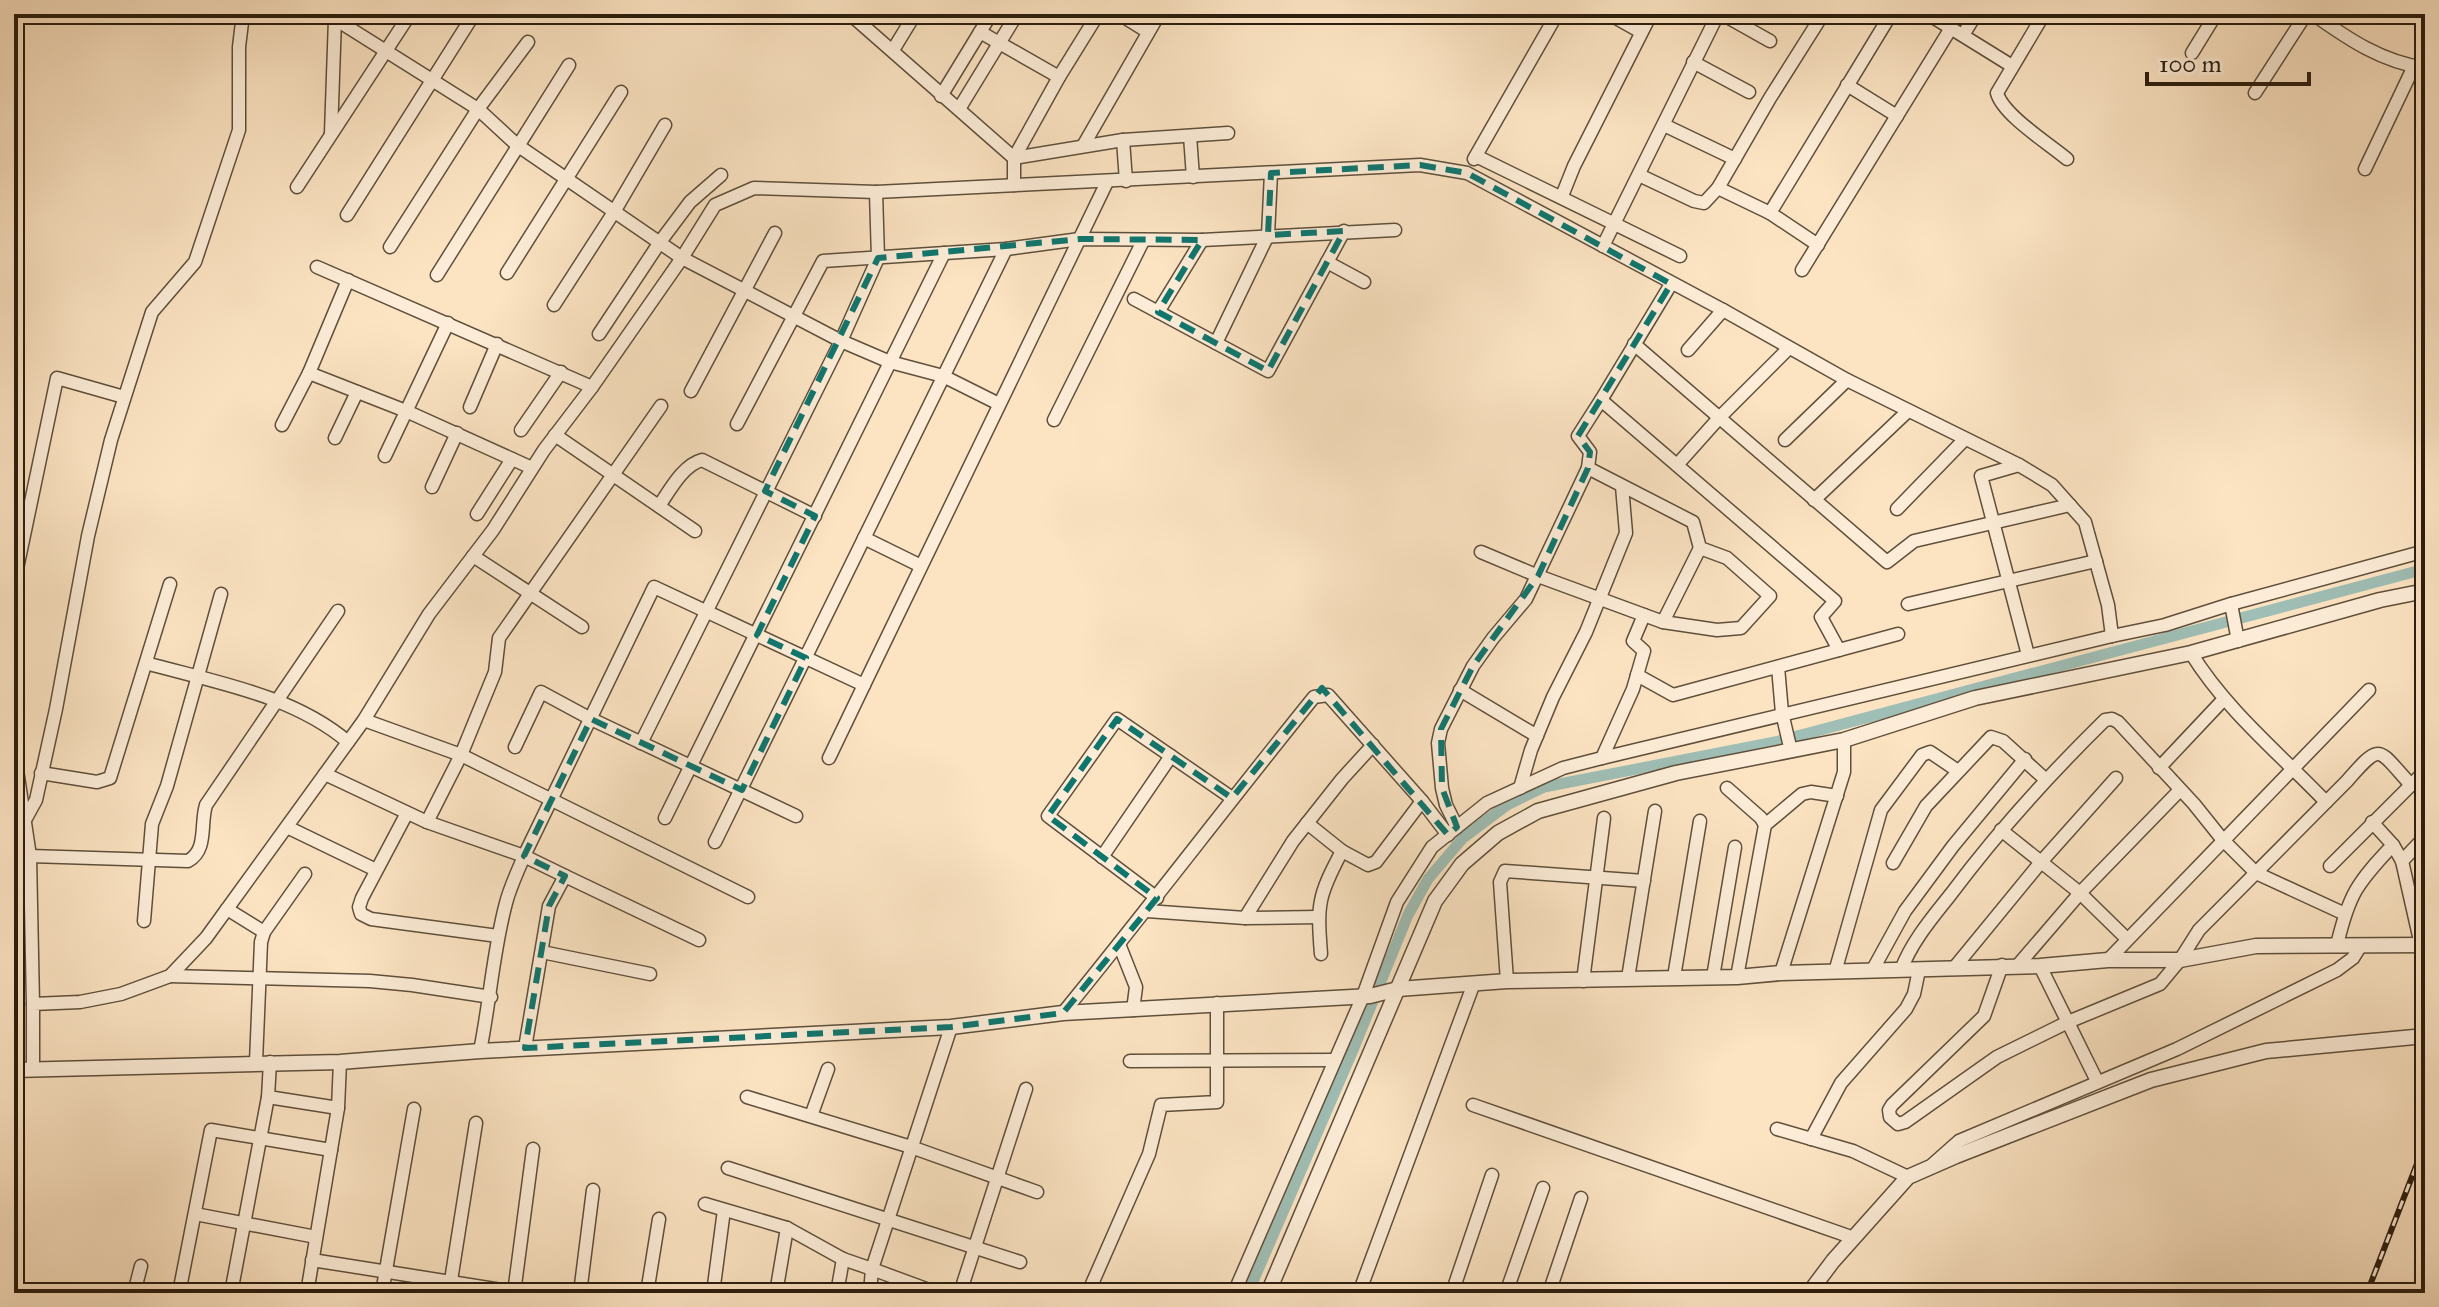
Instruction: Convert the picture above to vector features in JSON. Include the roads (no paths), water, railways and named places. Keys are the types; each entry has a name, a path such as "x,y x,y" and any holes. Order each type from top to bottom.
{"street":[{"path":"25,820 36,800 88,536 124,397 152,312 195,262 239,130 239,47 243,14"},
{"path":"297,187 410,14"},
{"path":"347,215 430,79 474,14"},
{"path":"850,14 959,109 1014,172 1107,182 1125,172 1192,168 1271,173 1472,164 1562,196 1671,284 1723,310 1788,349 2019,465 2052,485 2085,522 2108,605 2112,636"},
{"path":"893,50 915,14"},
{"path":"941,96 991,14"},
{"path":"959,109 1017,14"},
{"path":"1014,172 1059,77 1098,14"},
{"path":"1119,14 1148,32"},
{"path":"1083,146 1159,14"},
{"path":"1472,164 1557,14"},
{"path":"1609,14 1641,32"},
{"path":"1562,196 1651,14"},
{"path":"1608,235 1720,14 1770,41"},
{"path":"1639,175 1704,203 1718,188 1823,14"},
{"path":"1770,213 1891,14"},
{"path":"1928,14 2012,66"},
{"path":"1802,270 1897,116 1957,32 1976,14"},
{"path":"2044,14 1997,93 1999,101 2067,159"},
{"path":"2192,53 2216,14"},
{"path":"2255,93 2306,14"},
{"path":"2313,14 2348,39 2381,57 2419,67 2365,169"},
{"path":"333,16 478,109 517,145 671,250 841,341 890,362 943,376 999,404"},
{"path":"331,136 333,16"},
{"path":"980,32 1059,77"},
{"path":"390,247 478,109 528,42"},
{"path":"1693,62 1749,92"},
{"path":"437,275 569,65"},
{"path":"1847,85 1897,116"},
{"path":"507,273 621,92"},
{"path":"554,305 665,125"},
{"path":"1664,125 1735,159"},
{"path":"599,334 671,250 715,205 754,188 876,192 1014,172 1083,146 1123,140 1228,133"},
{"path":"1190,136 1192,168"},
{"path":"1123,140 1125,172"},
{"path":"1472,164 1608,235 1680,256"},
{"path":"1216,343 1268,235 1271,173"},
{"path":"477,514 523,463 555,435 671,250 690,202 721,175"},
{"path":"829,758 1107,182"},
{"path":"1718,188 1770,213 1818,245"},
{"path":"641,743 841,341 878,258 876,192"},
{"path":"737,424 823,261 1006,249 1080,239 1202,240 1395,230"},
{"path":"1134,299 1268,371 1344,231"},
{"path":"691,391 775,233"},
{"path":"1158,312 1202,240"},
{"path":"1054,420 1143,241"},
{"path":"715,842 1006,249"},
{"path":"665,818 944,253"},
{"path":"1327,262 1364,282"},
{"path":"317,267 585,383"},
{"path":"282,425 309,373 348,280"},
{"path":"1452,831 1442,788 1438,743 1441,729 1460,690 1493,638 1526,599 1538,576 1588,468 1590,452 1578,436 1671,284"},
{"path":"1688,350 1723,310"},
{"path":"385,456 448,323"},
{"path":"470,407 497,344"},
{"path":"1634,344 1887,562 1914,541 2070,505"},
{"path":"1677,465 1788,349"},
{"path":"521,430 561,372"},
{"path":"309,373 406,411 523,463"},
{"path":"14,583 57,378 124,397"},
{"path":"1785,440 1847,380"},
{"path":"335,438 357,392"},
{"path":"1601,400 1835,601 1821,617 1839,650"},
{"path":"427,822 461,755 495,672 499,638 661,406"},
{"path":"1814,500 1908,411"},
{"path":"432,487 457,433"},
{"path":"555,435 695,531"},
{"path":"1897,509 1964,440"},
{"path":"659,506 686,468 702,460 815,516"},
{"path":"170,976 206,938 287,827 325,774 342,737 364,720 429,614 473,556 523,463"},
{"path":"2019,465 1981,476 2028,655"},
{"path":"1588,468 1693,522 1700,548 1663,622"},
{"path":"1520,788 1553,697 1601,598 1626,533 1622,486"},
{"path":"864,538 921,566"},
{"path":"1481,552 1663,622 1717,630 1741,628 1770,596 1727,558 1700,548"},
{"path":"1234,1293 1366,996 1397,902 1432,847 1487,803 1563,768 1782,713 2232,609 2425,551"},
{"path":"473,556 582,627"},
{"path":"1908,604 2096,561"},
{"path":"41,773 97,782 110,778 170,584"},
{"path":"480,1051 507,899 524,856 654,587 864,685"},
{"path":"1268,1293 1393,990 1435,901 1462,864 1498,833 1538,811 1789,742 1844,740 1975,698 2197,662 2238,638 2425,591"},
{"path":"144,921 154,814 167,786 221,594"},
{"path":"2232,609 2238,638"},
{"path":"30,856 188,861 196,856 201,850 206,805 279,702 338,611"},
{"path":"1602,758 1637,675 1644,651 1633,641 1644,615"},
{"path":"1637,675 1673,695 1898,634"},
{"path":"2197,662 2224,699 2326,802"},
{"path":"146,663 279,702 342,737"},
{"path":"1778,667 1782,713 1789,742"},
{"path":"1460,690 1537,736"},
{"path":"2108,960 2369,690"},
{"path":"515,747 541,692 591,719 796,816"},
{"path":"1063,1013 1314,697 1328,695 1452,831"},
{"path":"2159,768 2224,699"},
{"path":"1157,898 1048,816 1117,719 1232,798"},
{"path":"1901,970 1911,946 2001,830 2045,779 2105,720 2112,719 2256,873 2345,914"},
{"path":"364,720 461,755 748,897"},
{"path":"1893,863 1918,818 1991,737 1998,737 2045,779"},
{"path":"1781,973 1844,772 1844,740"},
{"path":"1245,918 1293,841 1373,745"},
{"path":"14,750 17,787 30,856 33,1069"},
{"path":"1835,972 1886,801 1922,755 1930,752 1958,771"},
{"path":"2002,965 1984,1016 1892,1105 1889,1110 1893,1121 1898,1124 1905,1122 1983,1065 2068,1022 2160,984 2199,930 2370,755 2384,755 2411,785"},
{"path":"1102,857 1171,756"},
{"path":"1872,971 1898,921 1953,846 2025,759"},
{"path":"2330,866 2425,771"},
{"path":"325,774 427,822 524,856 699,940"},
{"path":"1954,968 2041,862 2116,778"},
{"path":"1727,788 1765,825"},
{"path":"2019,964 2080,893 2180,790"},
{"path":"1737,977 1765,825 1802,794 1811,792 1837,796"},
{"path":"1307,823 1342,851 1368,865 1376,862 1422,801"},
{"path":"1628,978 1655,811"},
{"path":"407,813 359,907 361,914 371,919 498,936"},
{"path":"1583,981 1604,818"},
{"path":"1674,977 1700,821"},
{"path":"14,1070 340,1062 525,1048 951,1027 1063,1013 1134,999 1217,1003 1366,996 1393,990 1507,981 1737,977 2019,964 2040,966 2108,960 2180,960 2256,946 2361,945 2423,940 2402,861 2393,845 2372,822"},
{"path":"287,827 376,870"},
{"path":"2001,830 2080,893 2127,939"},
{"path":"2402,861 2425,837"},
{"path":"2337,945 2345,914 2360,880 2393,845"},
{"path":"1713,977 1735,847"},
{"path":"1321,954 1318,917 1323,886 1342,851"},
{"path":"1507,981 1500,882 1505,871 1644,881"},
{"path":"231,1293 268,1097 258,980 264,932 305,874"},
{"path":"525,1048 549,906 565,876"},
{"path":"227,909 264,932"},
{"path":"1147,911 1245,918 1318,917"},
{"path":"1119,944 1134,999"},
{"path":"1930,1168 1959,1141 2177,1049 2337,970 2353,958 2361,945"},
{"path":"542,952 650,974"},
{"path":"2040,966 2097,1081"},
{"path":"1811,1139 1841,1083 1911,1002 1919,970"},
{"path":"33,1004 80,1002 121,994 170,976 370,981 491,997"},
{"path":"1359,1293 1474,983"},
{"path":"1088,1293 1146,1160 1161,1105 1217,1102 1217,1003"},
{"path":"870,1293 872,1269 951,1027"},
{"path":"1809,1293 1908,1177 1956,1156 2151,1080 2266,1051 2425,1036"},
{"path":"1130,1061 1335,1060"},
{"path":"307,1293 338,1108 340,1062"},
{"path":"811,1116 828,1069"},
{"path":"960,1293 1026,1089"},
{"path":"268,1097 338,1108"},
{"path":"747,1097 911,1147 1037,1192"},
{"path":"1473,1105 1854,1238"},
{"path":"382,1293 414,1109"},
{"path":"450,1288 476,1123"},
{"path":"1777,1129 1853,1151 1908,1177"},
{"path":"179,1293 211,1130 331,1150"},
{"path":"514,1292 533,1149"},
{"path":"728,1168 1020,1262"},
{"path":"1452,1293 1492,1175"},
{"path":"1506,1293 1543,1188"},
{"path":"580,1293 593,1190"},
{"path":"1549,1293 1581,1198"},
{"path":"705,1204 787,1228 843,1259 937,1293"},
{"path":"713,1293 724,1210"},
{"path":"195,1214 316,1237"},
{"path":"647,1293 659,1219"},
{"path":"776,1293 787,1228"},
{"path":"837,1293 843,1259"},
{"path":"312,1260 385,1272 450,1288 521,1293"},
{"path":"134,1293 141,1266"}],"waterway":[{"path":"1248,1293 1408,915 1428,879 1463,838 1507,805 1544,787 1775,742 2425,569"}],"railway":[{"path":"2367,1293 2425,1143"}]}
